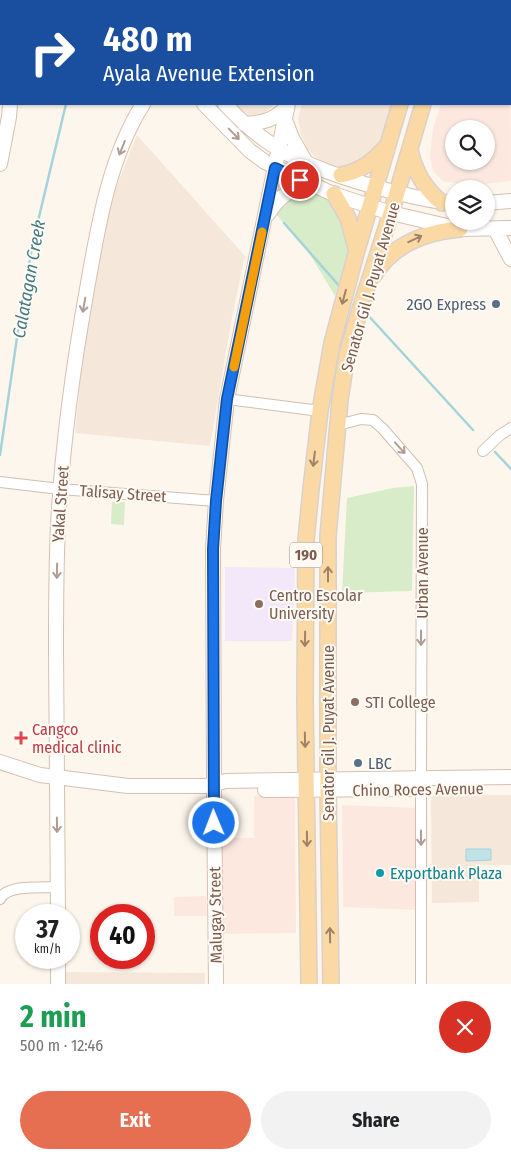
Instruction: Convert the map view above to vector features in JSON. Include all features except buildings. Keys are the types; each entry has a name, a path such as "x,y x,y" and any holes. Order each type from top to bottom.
{"main road":[{"name":"Senator Gil J. Puyat Avenue","path":"309,984 305,700 306,540 320,411 332,343 356,250 400,105"},
{"name":"Senator Gil J. Puyat Avenue","path":"331,984 328,785 328,536 338,425 348,354 423,105"},
{"path":"341,176 364,168 378,157 389,143"},
{"path":"410,150 417,175 428,190 445,201"},
{"path":"334,194 348,218 355,239 356,250"},
{"path":"368,284 378,268 391,254 407,243 424,235 450,230"}],"street":[{"path":"0,164 10,105"},
{"name":"Yakal Street","path":"58,904 56,776 57,568 60,489 73,377 100,217 118,159 142,105"},
{"path":"205,105 250,151 275,168 334,194 391,213 445,226"},
{"path":"226,105 244,124 279,149 305,162 375,187 445,202"},
{"path":"244,124 262,123 272,120 287,110 292,138 305,162"},
{"name":"Malugay Street","path":"216,984 211,786 213,549 216,501 227,399 287,110"},
{"path":"264,220 275,204 286,193 304,187 316,187"},
{"path":"495,202 511,201"},
{"path":"511,228 495,229 511,260"},
{"path":"227,399 320,411"},
{"name":"Urban Avenue","path":"338,425 361,419 373,420 417,468 422,484 421,984"},
{"path":"484,451 500,435 511,428"},
{"name":"Talisay Street","path":"1,482 60,489 216,501"},
{"name":"Chino Roces Avenue","path":"0,762 40,775 128,786 421,784 511,786"},
{"name":"Chino Roces Avenue","path":"421,784 511,777"},
{"path":"0,899 2,894 14,889 58,887"},
{"path":"58,969 58,984"}],"shaded area":[{"path":"234,105 273,105 263,115 249,115"},
{"path":"302,105 394,105 381,148 348,168 332,165 316,158 307,148 301,134 298,118"},
{"path":"441,105 511,105 511,181 495,183 495,180 443,181 433,171 430,157 433,128"},
{"path":"137,135 245,256 232,317 210,446 75,433 83,355 107,215"},
{"name":"Centro Escolar University","path":"225,567 295,568 292,641 225,641"},
{"path":"435,795 511,795 511,865 479,865 479,902 432,903 431,801"},
{"path":"254,796 295,796 296,933 220,934 218,838 254,838"},
{"name":"Exportbank Plaza","path":"342,805 417,808 417,910 343,907"},
{"path":"206,896 207,916 174,916 174,897"},
{"path":"63,972 205,973 205,984 63,984"}],"green space":[{"path":"304,187 333,194 355,229 335,296 306,248 273,211"},
{"path":"414,486 412,591 342,593 347,498 393,488"},
{"path":"112,502 125,502 124,525 111,524"}],"water":[{"path":"466,849 491,849 491,860 466,861"}],"waterway":[{"name":"Calatagan Creek","path":"0,455 33,242 66,105"},
{"path":"284,223 341,288"},
{"path":"366,313 473,430"},
{"path":"495,452 511,469"}],"slow traffic":[{"path":"234,367 262,232"}],"place":[{"name":"2GO Express","path":"496,304"},
{"name":"Centro Escolar University","path":"259,604"},
{"name":"STI College","path":"355,702"},
{"name":"Cangco medical clinic","path":"21,738"},
{"name":"LBC","path":"358,763"},
{"name":"Exportbank Plaza","path":"380,873"}],"route":[{"path":"214,823 213,549 227,399 275,168 300,180"}]}
